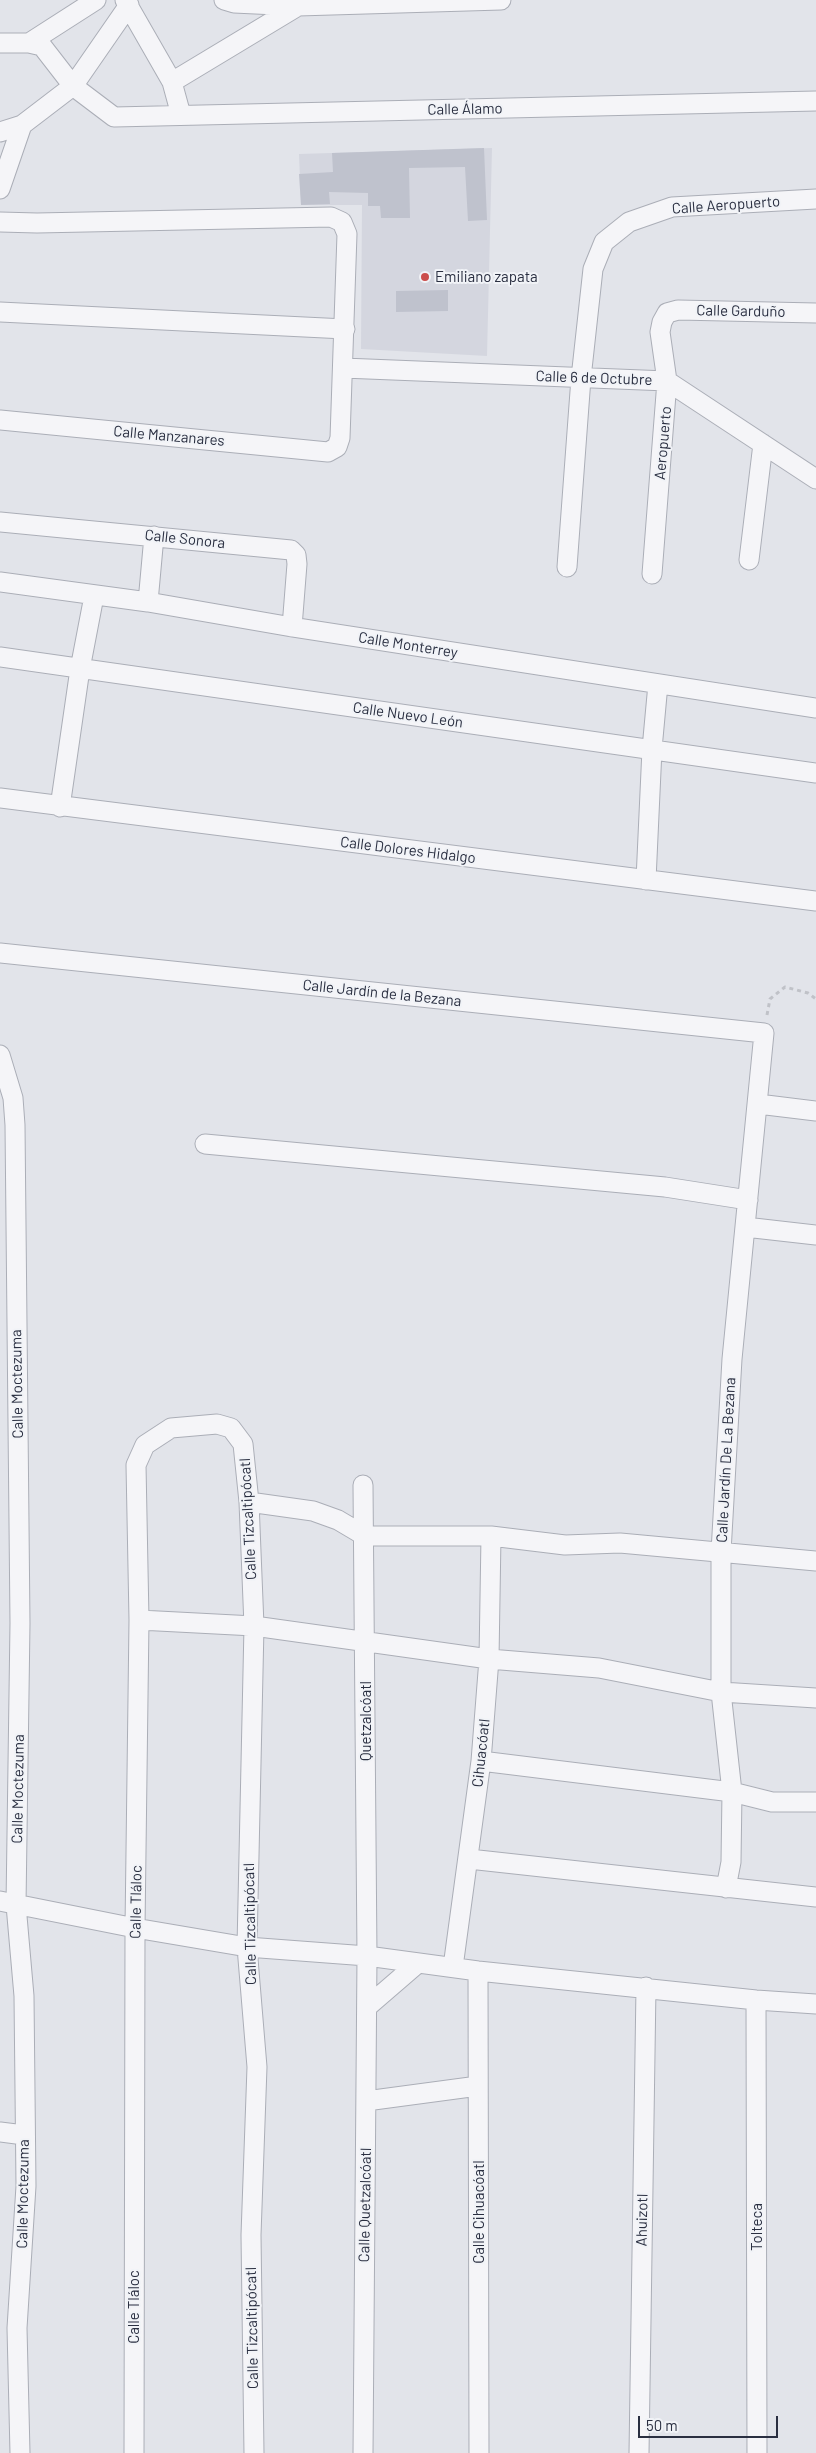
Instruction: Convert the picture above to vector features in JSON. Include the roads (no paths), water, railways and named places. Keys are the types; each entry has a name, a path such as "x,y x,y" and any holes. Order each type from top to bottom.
{"street":[{"path":"29,43 96,0"},
{"path":"224,0 234,3 501,0"},
{"path":"0,132 22,125 73,86 127,2 172,82 181,115"},
{"path":"172,82 296,3"},
{"path":"0,43 29,43 42,46 73,86"},
{"name":"Calle Álamo","path":"73,86 114,118 816,101"},
{"path":"0,189 22,125"},
{"name":"Calle Aeropuerto","path":"567,567 581,378 593,269 604,242 629,222 672,207 689,204 816,199"},
{"path":"0,222 37,223 331,217 342,222 347,234 343,368"},
{"name":"Calle Garduño","path":"667,313 678,310 816,313"},
{"path":"0,312 344,330"},
{"name":"Aeropuerto","path":"652,574 667,381 660,332 662,322 667,313"},
{"name":"Calle 6 de Octubre","path":"343,368 667,381 816,479"},
{"name":"Calle Manzanares","path":"0,420 328,452 337,447 340,438 343,368"},
{"path":"749,560 763,444"},
{"name":"Calle Sonora","path":"0,522 291,550 296,555 297,564 292,628"},
{"path":"148,602 154,536"},
{"name":"Calle Monterrey","path":"0,582 148,602 292,628 816,708"},
{"path":"60,807 80,669 94,596"},
{"name":"Calle Nuevo León","path":"0,658 816,773"},
{"path":"646,880 652,749 658,684"},
{"name":"Calle Dolores Hidalgo","path":"0,798 816,901"},
{"name":"Calle Jardín de la Bezana","path":"0,954 764,1033"},
{"name":"Calle Jardín De La Bezana","path":"726,1888 731,1862 732,1792 721,1692 721,1552 732,1359 764,1033"},
{"name":"Calle Moctezuma","path":"0,1054 13,1098 15,1125 20,1623 8,1903 24,1996 26,2186 17,2328 20,2453"},
{"path":"758,1104 816,1111"},
{"path":"205,1144 665,1186 748,1200"},
{"path":"745,1227 816,1235"},
{"name":"Calle Tláloc","path":"134,2453 135,1928 140,1620 136,1465 146,1446 171,1428 217,1424 231,1428"},
{"name":"Calle Tizcaltipócatl","path":"231,1428 243,1444 254,1626 247,1946 257,2067 251,2235 254,2453"},
{"name":"Quetzalcóatl","path":"363,1486 365,1536 367,1956"},
{"path":"248,1502 314,1511 338,1520 365,1536 491,1536 565,1545 620,1542 816,1561"},
{"name":"Cihuacóatl","path":"453,1968 481,1761 489,1659 491,1536"},
{"path":"140,1620 254,1626 489,1659 599,1668 721,1692 816,1698"},
{"path":"481,1761 732,1792 772,1802 816,1802"},
{"path":"469,1859 816,1897"},
{"path":"8,1903 135,1928 247,1946 367,1956 478,1971 646,1987 756,2000 816,2004"},
{"name":"Calle Quetzalcóatl","path":"363,2453 367,1956"},
{"path":"367,2007 418,1963"},
{"name":"Calle Cihuacóatl","path":"478,1971 479,2453"},
{"name":"Ahuizotl","path":"639,2453 646,1987"},
{"name":"Tolteca","path":"756,2000 757,2453"},
{"path":"366,2101 478,2086"},
{"path":"0,2132 24,2135"}],"place":[{"name":"Emiliano zapata","path":"425,277"}]}
